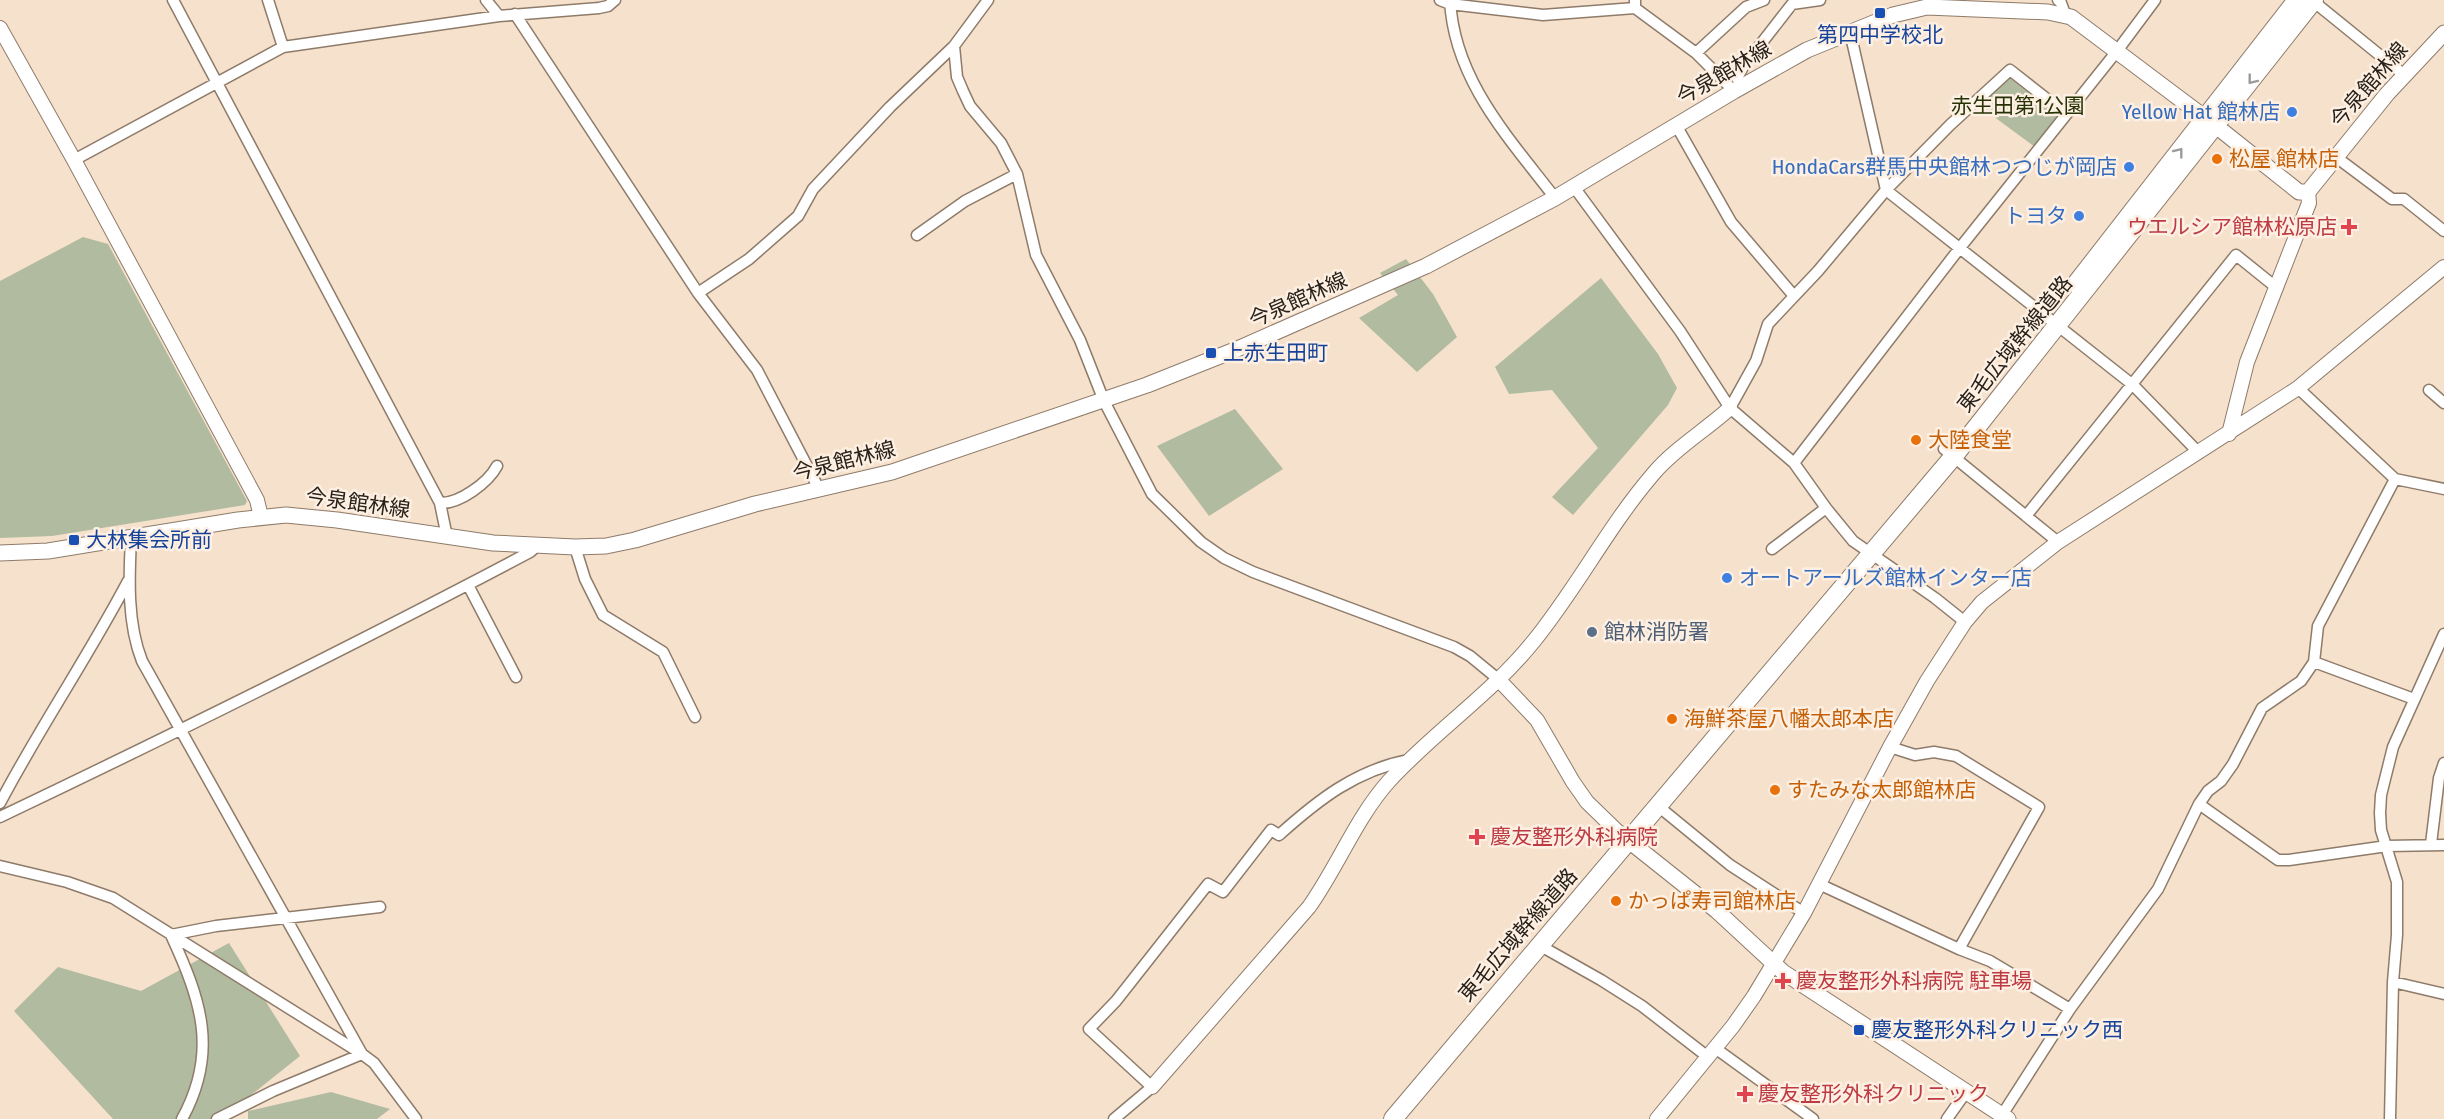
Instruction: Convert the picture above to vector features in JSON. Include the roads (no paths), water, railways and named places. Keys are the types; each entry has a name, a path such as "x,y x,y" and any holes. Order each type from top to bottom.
{"highway":[{"name":"東毛広域幹線道路","path":"1378,1119 1623,837 1949,453 2308,0"},
{"name":"東毛広域幹線道路","path":"1393,1119 1539,945 1623,837 1658,806 1867,550"}],"main road":[{"name":"今泉館林線","path":"0,553 48,551 261,517 311,517 447,537 537,546 606,546 635,540 714,515 892,472 1104,401 1235,350 1426,266 1555,198 1737,88 1807,50 1922,3 2065,14"},
{"path":"2065,14 2211,122 2299,192 2308,192"},
{"name":"今泉館林線","path":"2308,192 2403,74 2444,33"},
{"path":"1623,837 1717,911 1773,965 2005,1117"}],"street":[{"path":"173,0 440,503 447,537"},
{"path":"268,0 283,47"},
{"path":"486,0 499,16"},
{"path":"74,160 283,47 499,16 599,8 608,6 615,0"},
{"path":"698,293 748,259 798,216 813,189 890,107 954,46 988,0"},
{"path":"1696,53 1746,7 1764,0"},
{"path":"1737,88 1737,78 1743,67 1791,1 1820,0"},
{"path":"2058,0 2065,14"},
{"path":"1794,463 2155,0"},
{"path":"2308,0 2403,74"},
{"path":"1555,198 1496,122 1464,67 1447,1 1542,15 1635,4 1737,88"},
{"path":"515,15 698,293 758,370 819,489"},
{"path":"0,28 74,160 257,500 261,517"},
{"path":"1850,32 1886,190 2133,385 2199,453"},
{"path":"954,46 957,77 970,106 1001,143 1017,174 1036,255 1080,340 1104,401 1152,494 1177,521 1224,558 1253,572 1454,647 1470,656 1498,679 1542,727 1573,782 1587,801 1623,837"},
{"path":"1114,1119 1152,1087 1309,907 1327,881 1375,798 1409,760 1498,679 1533,643 1656,470 1730,408 1756,361 1768,324 1886,190 1950,125 2010,70 2066,114"},
{"path":"1676,125 1731,222 1794,296"},
{"path":"2336,157 2392,199 2404,199 2444,231"},
{"path":"917,235 965,201 1017,174"},
{"path":"1574,187 1680,331 1730,408 1794,463 1826,508 1867,550 1965,622"},
{"path":"2229,434 2247,362 2309,203 2308,192"},
{"path":"2026,516 2236,255 2277,288"},
{"path":"1657,1119 1744,1010 1773,965 1804,913 1927,681 1965,622 1982,602 2058,542 2298,388 2442,273"},
{"path":"2298,388 2395,479 2444,489"},
{"path":"2429,390 2444,403"},
{"path":"1949,453 2058,542"},
{"path":"440,503 447,504 482,485 497,466"},
{"path":"2005,1117 2070,1009 2158,889 2199,804 2208,791 2221,781 2233,764 2262,708 2301,681 2314,662 2318,626 2395,479"},
{"path":"1772,549 1826,508"},
{"path":"131,538 129,581 137,648 285,919 362,1054"},
{"path":"0,817 182,730 468,585 537,546"},
{"path":"575,547 585,579 603,615 663,652 695,717"},
{"path":"0,803 27,752 129,581"},
{"path":"468,585 516,677"},
{"path":"2390,1119 2397,882 2381,830 2381,795 2392,747 2440,649 2444,634"},
{"path":"2314,662 2414,699"},
{"path":"1890,747 1915,755 1934,752 1956,756 2039,807 1959,949"},
{"path":"1152,1087 1089,1029 1116,1001 1208,884 1223,891 1271,830 1279,835 1317,801 1375,769 1409,760"},
{"path":"2431,844 2444,763"},
{"path":"2199,804 2278,860 2387,846 2444,845"},
{"path":"1658,806 1730,865 1804,913"},
{"path":"0,866 93,890 112,898 362,1054 374,1063 416,1119"},
{"path":"1819,884 1990,961 2070,1009"},
{"path":"171,935 216,926 380,907"},
{"path":"171,935 197,998 204,1041 198,1085 182,1119"},
{"path":"1539,945 1642,1006 1813,1119"},
{"path":"2393,982 2444,994"},
{"path":"217,1119 273,1091 362,1054"},
{"path":"1947,1119 1966,1092"}],"place":[{"name":"第四中学校北","path":"1880,13"},
{"name":"Yellow Hat 館林店","path":"2292,112"},
{"name":"松屋 館林店","path":"2217,159"},
{"name":"HondaCars群馬中央館林つつじが岡店","path":"2129,167"},
{"name":"トヨタ","path":"2079,216"},
{"name":"ウエルシア館林松原店","path":"2349,227"},
{"name":"上赤生田町","path":"1211,353"},
{"name":"大陸食堂","path":"1916,440"},
{"name":"大林集会所前","path":"74,540"},
{"name":"オートアールズ館林インター店","path":"1727,578"},
{"name":"館林消防署","path":"1592,632"},
{"name":"海鮮茶屋八幡太郎本店","path":"1672,719"},
{"name":"すたみな太郎館林店","path":"1775,790"},
{"name":"慶友整形外科病院","path":"1477,837"},
{"name":"かっぱ寿司館林店","path":"1616,901"},
{"name":"慶友整形外科病院 駐車場","path":"1783,981"},
{"name":"慶友整形外科クリニック西","path":"1859,1030"},
{"name":"慶友整形外科クリニック","path":"1745,1094"}],"park label":[{"name":"赤生田第1公園","path":"2018,106"}]}
